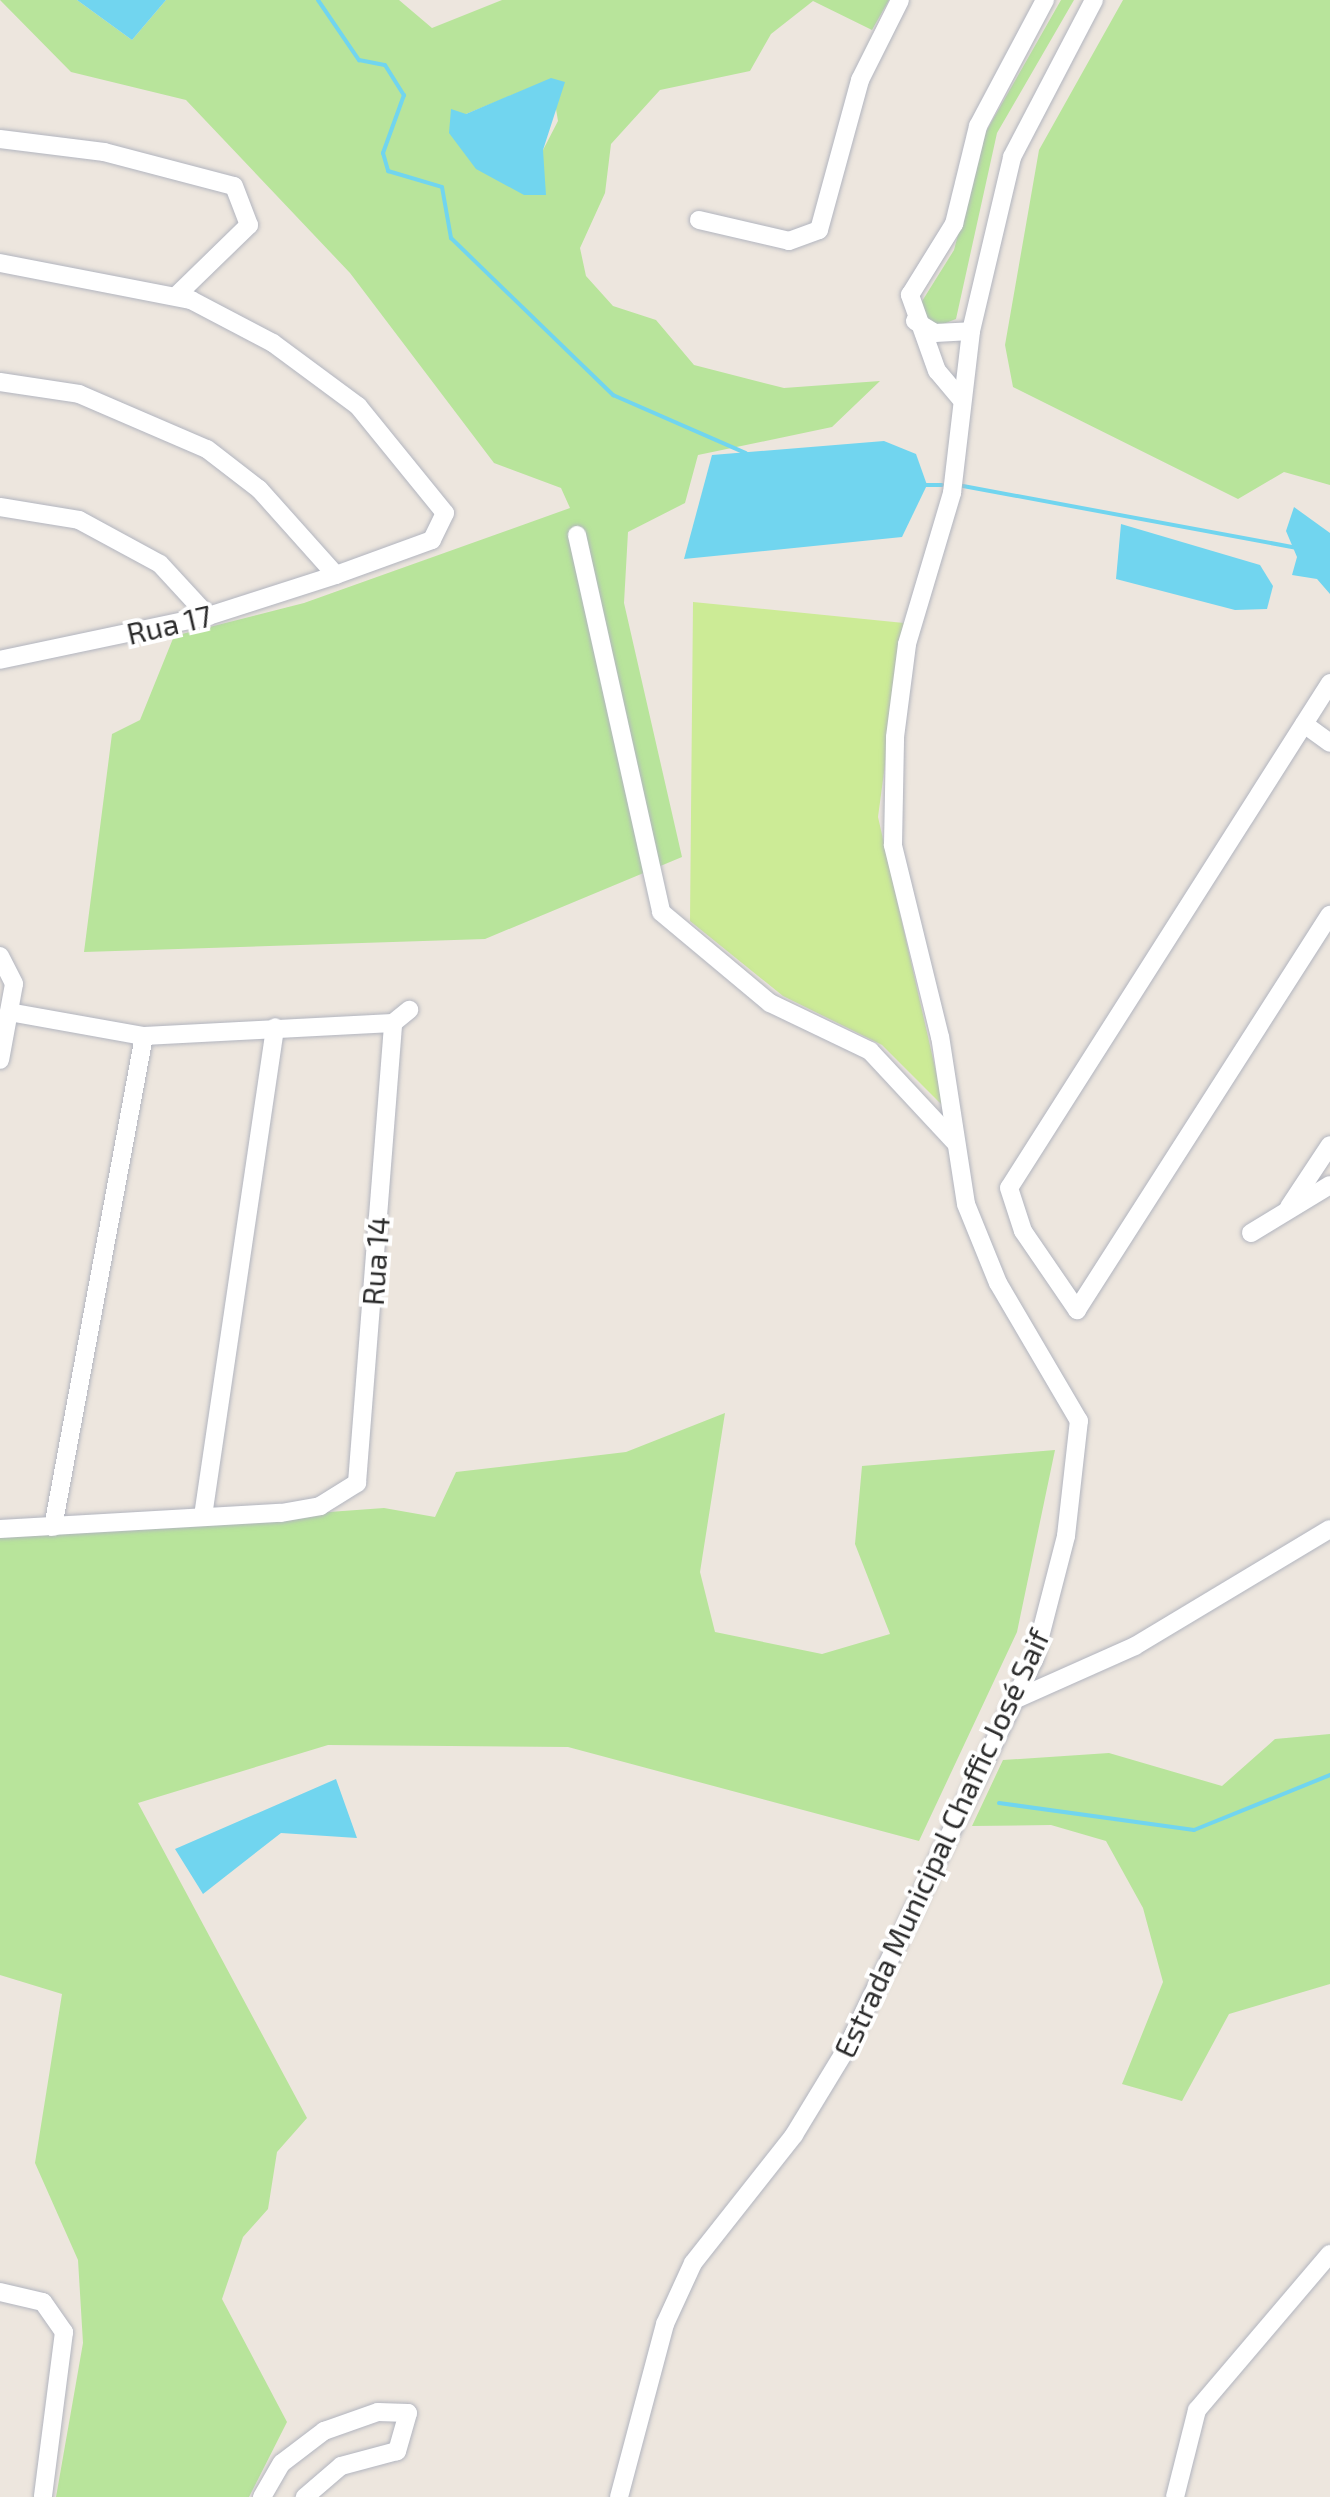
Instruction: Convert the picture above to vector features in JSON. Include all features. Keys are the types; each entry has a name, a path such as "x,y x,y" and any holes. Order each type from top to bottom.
{"street":[{"path":"699,220 788,241 818,230 860,80 900,0"},
{"path":"960,398 915,321 913,284 954,224 978,126 1045,0"},
{"name":"Estrada Municipal Chaffic José Saif","path":"619,2497 666,2324 693,2263 794,2135 847,2048 1016,1699 1052,1604 1079,1420 998,1282 966,1204 893,846 901,675 952,492 960,398 1012,156 1094,0"},
{"path":"0,139 104,152 234,186 250,226 176,296 0,262"},
{"name":"Rua 17","path":"0,660 208,616 336,576 442,529 436,495 358,406 273,343 176,296"},
{"path":"915,321 936,333 972,331"},
{"path":"0,382 79,394 207,449 259,489 336,576"},
{"path":"0,507 79,520 160,564 208,616"},
{"path":"577,535 662,912 770,1004 870,1051 955,1143"},
{"path":"1330,683 1009,1188 1023,1231 1077,1310 1330,916"},
{"path":"1304,724 1330,743"},
{"path":"0,956 12,966 0,1060"},
{"path":"9,1012 144,1036 392,1023 409,1010"},
{"name":"Rua 14","path":"204,1516 281,1513 345,1493 357,1483 392,1023"},
{"path":"0,1529 204,1516 276,1027"},
{"path":"53,1527 144,1036"},
{"path":"1284,1213 1330,1145"},
{"path":"1251,1233 1330,1185"},
{"path":"1016,1699 1136,1646 1330,1529"},
{"path":"1175,2497 1198,2410 1330,2254"},
{"path":"0,2292 60,2314 43,2497"},
{"path":"262,2497 282,2463 324,2431 378,2412 408,2413 397,2451 341,2466 305,2497"}],"green space":[{"path":"0,0 77,0 132,40 166,0 399,0 432,28 502,0 889,0 872,30 813,1 771,34 750,71 660,90 611,144 605,193 580,248 586,276 613,306 656,320 694,365 784,388 880,381 832,427 698,455 685,503 628,532 624,603 682,857 485,939 84,952 112,734 140,720 174,636 304,603 570,508 561,488 494,463 350,273 186,100 71,72","holes":["551,79 558,121 543,150 466,114"]},
{"path":"1061,0 1074,0 997,133 956,319 933,328 919,306 954,250 984,135"},
{"path":"1123,0 1330,0 1330,485 1284,472 1238,499 1013,387 1005,345 1039,150"},
{"path":"693,602 904,623 878,817 944,1107 882,1045 783,996 690,921"},
{"path":"725,1413 700,1572 715,1632 822,1654 890,1634 855,1544 862,1466 1055,1450 1017,1632 919,1841 568,1747 328,1745 138,1803 307,2118 277,2152 268,2209 243,2237 222,2299 287,2422 249,2497 56,2497 83,2343 78,2260 35,2163 62,1994 0,1975 0,1536 384,1508 435,1517 456,1472 626,1452"},
{"path":"1330,1734 1330,1984 1229,2014 1182,2101 1122,2084 1163,1982 1143,1908 1106,1841 1051,1825 972,1826 1003,1760 1109,1753 1222,1786 1275,1739"}],"water":[{"path":"77,0 166,0 132,40"},
{"path":"551,78 565,82 543,150 546,195 524,195 476,169 449,133 451,109 466,114"},
{"path":"884,441 916,454 927,485 902,537 684,559 712,455"},
{"path":"1294,507 1330,533 1330,594 1317,579 1292,575 1297,557 1286,531"},
{"path":"1121,524 1260,565 1273,586 1267,609 1235,610 1116,579"},
{"path":"336,1779 357,1838 281,1833 203,1894 175,1849"}],"waterway":[{"path":"318,0 359,60 385,65 404,95 383,153 388,171 442,187 451,238 613,395 746,453"},
{"path":"924,485 942,485"},
{"path":"963,486 1297,548"},
{"path":"999,1803 1194,1830 1330,1775"}]}
